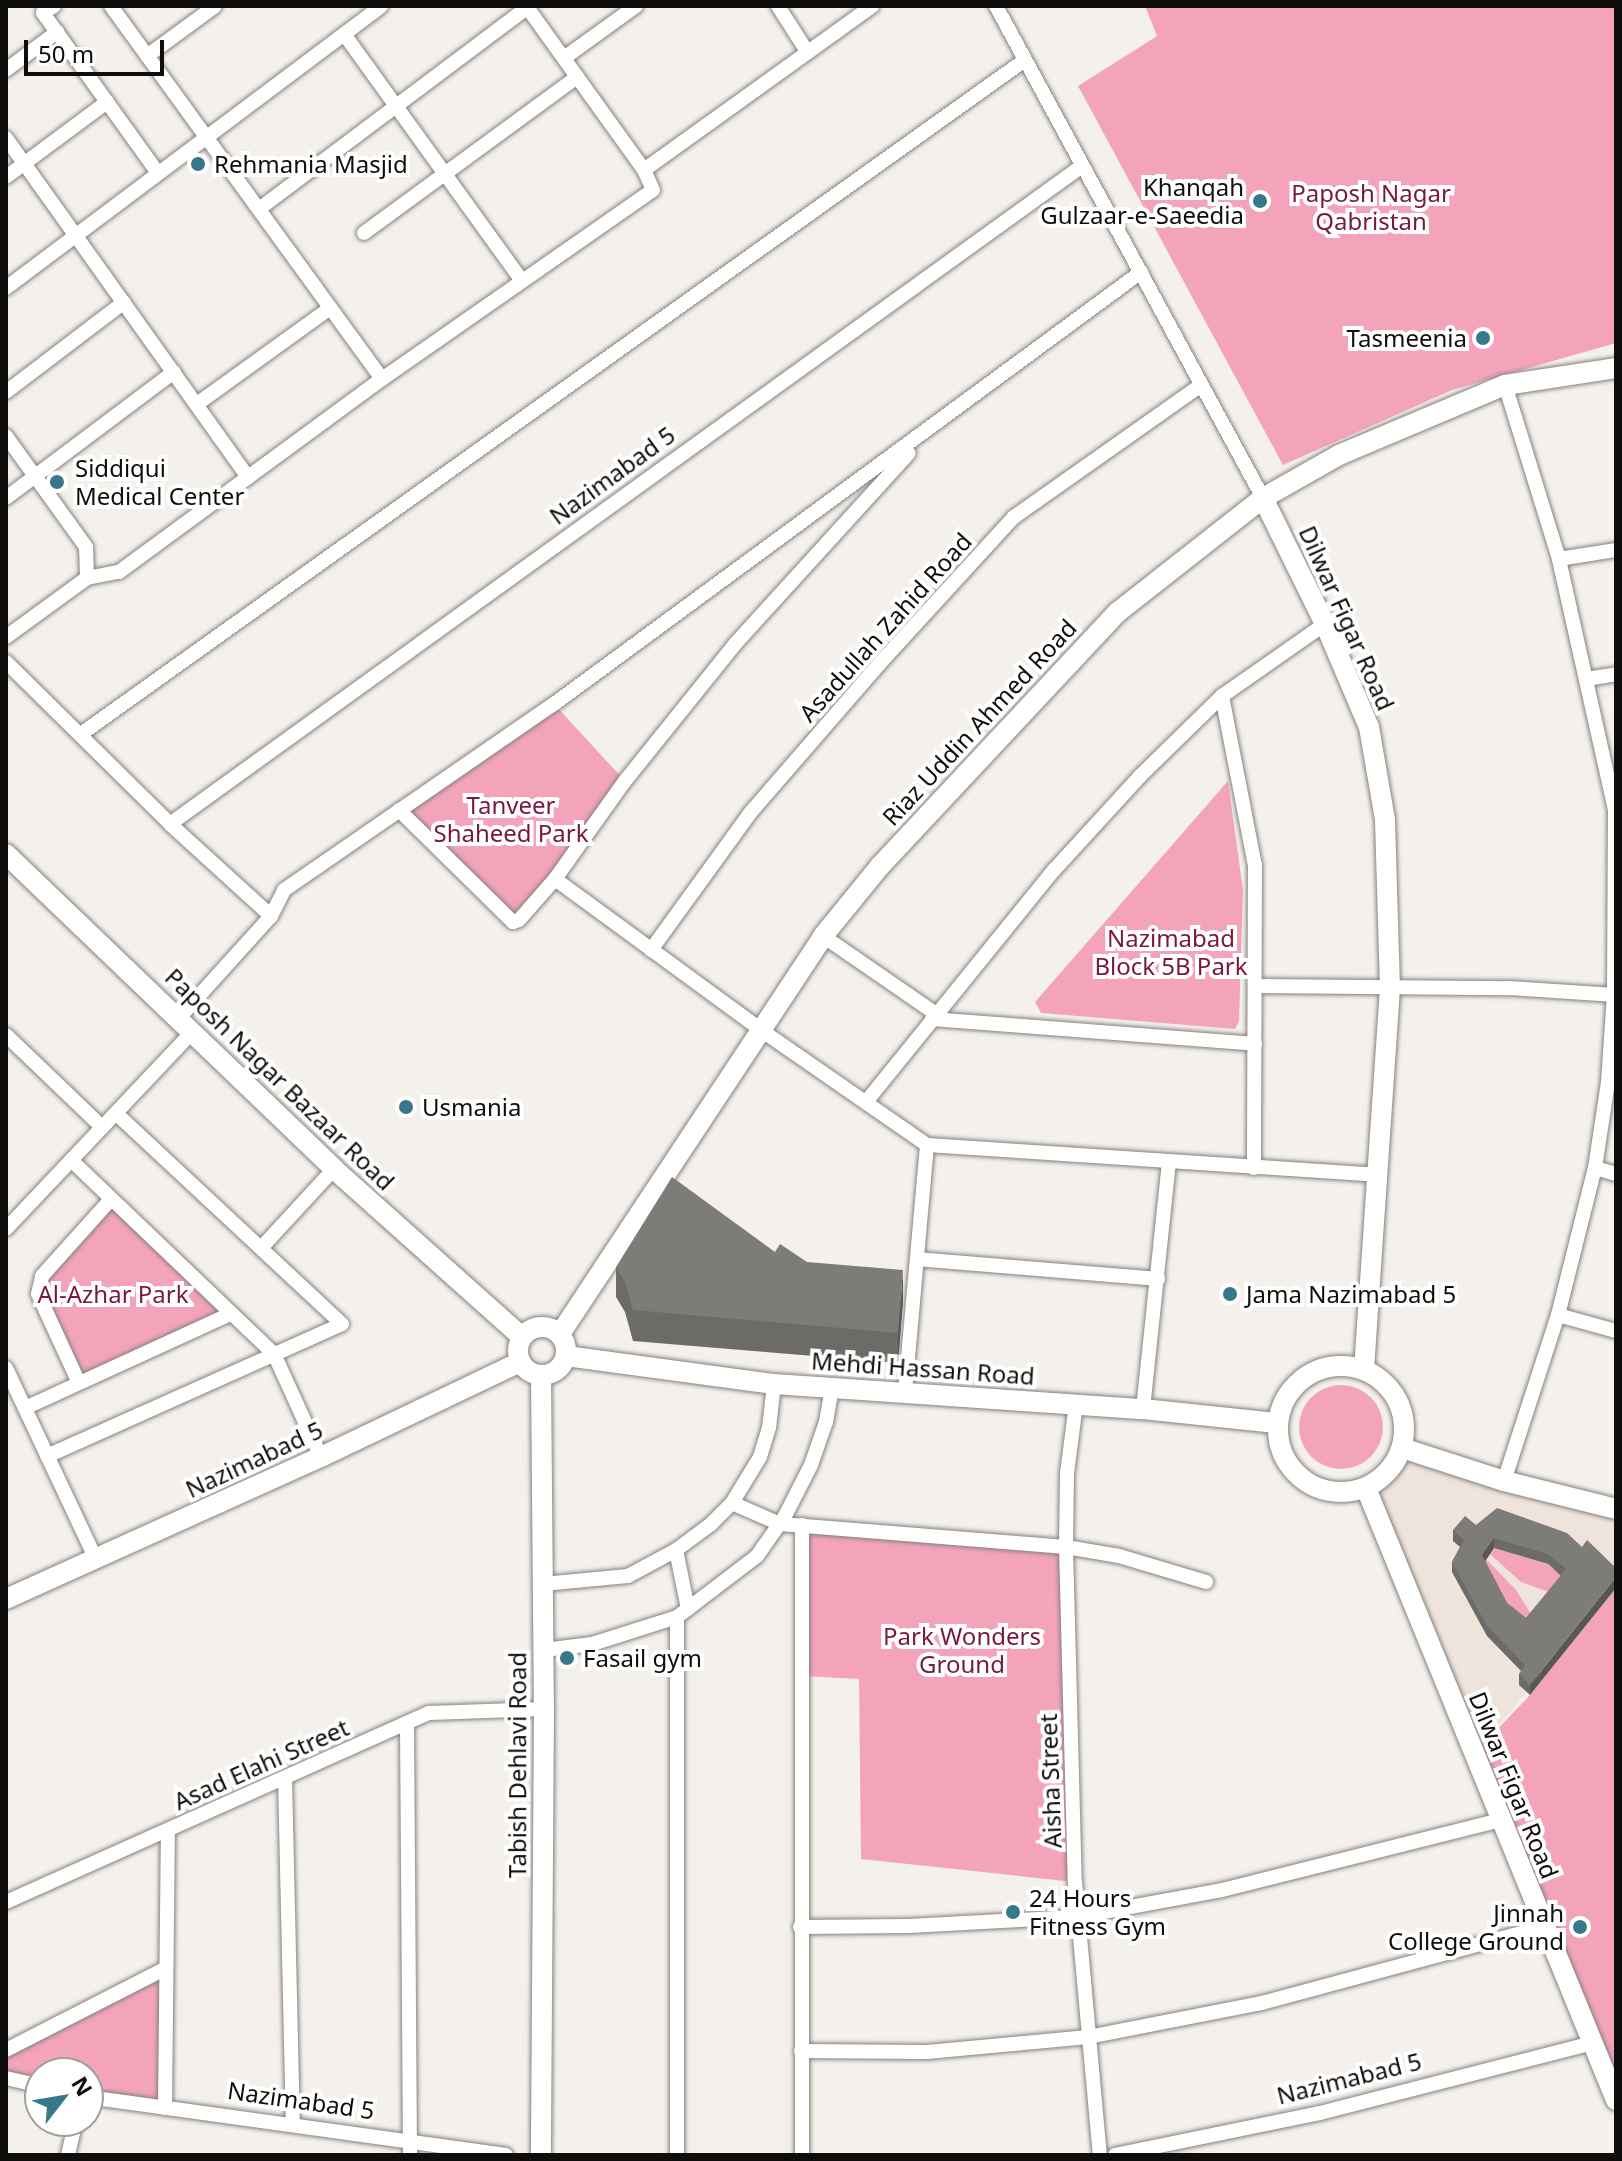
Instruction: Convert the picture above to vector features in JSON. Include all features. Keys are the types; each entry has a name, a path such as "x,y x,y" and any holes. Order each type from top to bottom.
{"street":[{"path":"111,6 382,379"},
{"path":"147,56 215,6"},
{"path":"6,288 381,6"},
{"path":"564,58 636,6"},
{"path":"778,6 806,50"},
{"path":"644,170 806,50 872,6"},
{"name":"Dilwar Figar Road","path":"996,6 1263,498 1325,624 1369,727 1385,820 1390,988 1364,1369"},
{"path":"6,637 87,578 119,572 382,379 653,190 644,170 526,7 259,209"},
{"path":"45,8 57,32 158,173"},
{"path":"6,70 57,32"},
{"path":"344,34 522,281"},
{"path":"81,734 1025,60"},
{"path":"364,233 577,77"},
{"path":"6,177 107,102"},
{"path":"6,138 248,477"},
{"name":"Nazimabad 5","path":"170,824 1082,166"},
{"path":"6,1229 12,1212 71,1160 116,1113 271,916 284,890 554,704 928,432 1141,272"},
{"path":"6,392 124,302"},
{"path":"197,404 330,308"},
{"name":"Riaz Uddin Ahmed Road","path":"560,1334 823,936 880,866 1118,612 1263,498 1339,455 1505,385 1616,368"},
{"path":"6,498 174,372"},
{"name":"Asadullah Zahid Road","path":"651,950 751,812 880,663 1014,517 1201,385"},
{"path":"1504,1481 1558,1315 1595,1168 1608,1082 1615,995 1616,810 1559,559 1505,385"},
{"path":"399,810 513,922 519,920 555,879 625,781 735,644 928,432"},
{"path":"6,436 86,547 87,578"},
{"path":"1559,559 1616,550"},
{"path":"866,1102 1054,870 1140,776 1222,696 1325,624"},
{"path":"6,662 170,824 271,916"},
{"path":"1586,679 1616,674"},
{"path":"1222,696 1255,865 1254,1168"},
{"name":"Paposh Nagar Bazaar Road","path":"6,854 334,1169 522,1337"},
{"path":"555,879 761,1030 927,1145 1377,1175"},
{"path":"823,936 934,1017 1255,1044"},
{"path":"1255,986 1509,988 1615,995"},
{"path":"6,1035 102,1127"},
{"path":"47,1456 342,1324 116,1113"},
{"path":"905,1392 927,1145"},
{"path":"71,1160 274,1354 321,1457"},
{"path":"1143,1409 1169,1163"},
{"path":"1595,1168 1616,1174"},
{"path":"261,1248 334,1169"},
{"path":"79,1383 38,1294 42,1276 111,1199"},
{"path":"917,1259 1158,1279"},
{"path":"25,1408 230,1314"},
{"path":"1558,1315 1616,1331"},
{"path":"540,1326 560,1334 566,1356 557,1370 541,1375 525,1369 518,1354 522,1337 540,1326"},
{"name":"Mehdi Hassan Road","path":"566,1356 774,1384 1143,1409 1277,1423"},
{"name":"Nazimabad 5","path":"6,1599 321,1457 520,1362"},
{"path":"1327,1366 1364,1369 1392,1390 1402,1410 1405,1426 1402,1448 1392,1468 1366,1488 1339,1493 1318,1489 1301,1479 1286,1462 1278,1442 1277,1423 1283,1401 1306,1375 1327,1366"},
{"path":"6,1368 96,1559"},
{"name":"Tabish Dehlavi Road","path":"541,1375 544,1650 541,2155"},
{"path":"543,1584 628,1576 676,1550 732,1503 760,1457 769,1428 774,1384"},
{"path":"544,1650 592,1644 682,1613 757,1556 780,1524 811,1465 826,1422 832,1388"},
{"name":"Aisha Street","path":"1076,1404 1067,1473 1066,1547 1076,1917 1100,2155"},
{"path":"1402,1448 1504,1481 1616,1509"},
{"name":"Dilwar Figar Road","path":"1366,1488 1616,2100"},
{"path":"732,1503 780,1524 1066,1547 1119,1556 1206,1582"},
{"path":"802,1525 802,2155"},
{"path":"676,1550 682,1613 677,2155"},
{"name":"Asad Elahi Street","path":"6,1902 429,1713 544,1709"},
{"path":"407,1723 410,2148"},
{"path":"285,1778 293,2125"},
{"path":"800,1927 909,1926 1076,1917 1222,1890 1500,1820"},
{"path":"165,2108 168,1830"},
{"path":"801,2051 927,2052 1088,2037 1262,2003 1544,1927"},
{"path":"6,2050 166,1968"},
{"name":"Nazimabad 5","path":"1115,2155 1320,2113 1592,2043"},
{"name":"Nazimabad 5","path":"104,2099 293,2125 410,2148 506,2155"}],"shaded area":[{"path":"1402,1448 1616,1509 1616,1588 1474,1754 1366,1488 1392,1468"}],"green space":[{"name":"Paposh Nagar Qabristan","path":"1145,6 1616,6 1616,343 1452,390 1283,465 1078,86 1157,36"},
{"name":"Tanveer Shaheed Park","path":"554,704 625,781 513,922 399,810"},
{"name":"Nazimabad Block 5B Park","path":"1228,781 1243,890 1239,1021 1235,1029 1041,1013 1035,1002"},
{"name":"Al-Azhar Park","path":"111,1199 230,1314 79,1383 38,1294 42,1276"},
{"path":"1341,1385 1357,1388 1371,1397 1380,1411 1383,1427 1380,1443 1371,1457 1357,1466 1341,1469 1325,1466 1311,1457 1302,1443 1299,1427 1302,1411 1311,1397 1325,1388"},
{"name":"Park Wonders Ground","path":"802,1525 1066,1547 1075,1882 861,1859 859,1679 802,1676"},
{"path":"1495,1548 1547,1564 1566,1580 1555,1594 1521,1582 1490,1554"},
{"path":"1486,1559 1516,1590 1534,1619 1526,1629 1507,1613 1482,1565"},
{"name":"Jinnah College Ground","path":"1616,1588 1616,2100 1474,1754 1530,1695"},
{"path":"166,1968 165,2108 104,2099 104,2057 24,2057 24,2082 6,2078 6,2050"}],"building":[{"path":"672,1177 775,1252 780,1244 807,1262 903,1270 898,1333 633,1310 625,1282 616,1267"},
{"path":"1497,1508 1567,1533 1582,1547 1587,1540 1616,1568 1616,1577 1530,1685 1519,1674 1525,1665 1487,1626 1452,1562 1464,1540 1453,1530 1465,1516 1476,1525","holes":["1494,1538 1548,1554 1566,1569 1526,1618 1507,1603 1482,1555"]}],"place":[{"name":"Rehmania Masjid","path":"198,164"},
{"name":"Khanqah Gulzaar-e-Saeedia","path":"1260,201"},
{"name":"Tasmeenia","path":"1483,338"},
{"name":"Siddiqui Medical Center","path":"57,482"},
{"name":"Usmania","path":"406,1107"},
{"name":"Jama Nazimabad 5","path":"1230,1294"},
{"name":"Fasail gym","path":"567,1658"},
{"name":"24 Hours Fitness Gym","path":"1013,1912"},
{"name":"Jinnah College Ground","path":"1580,1927"}]}
